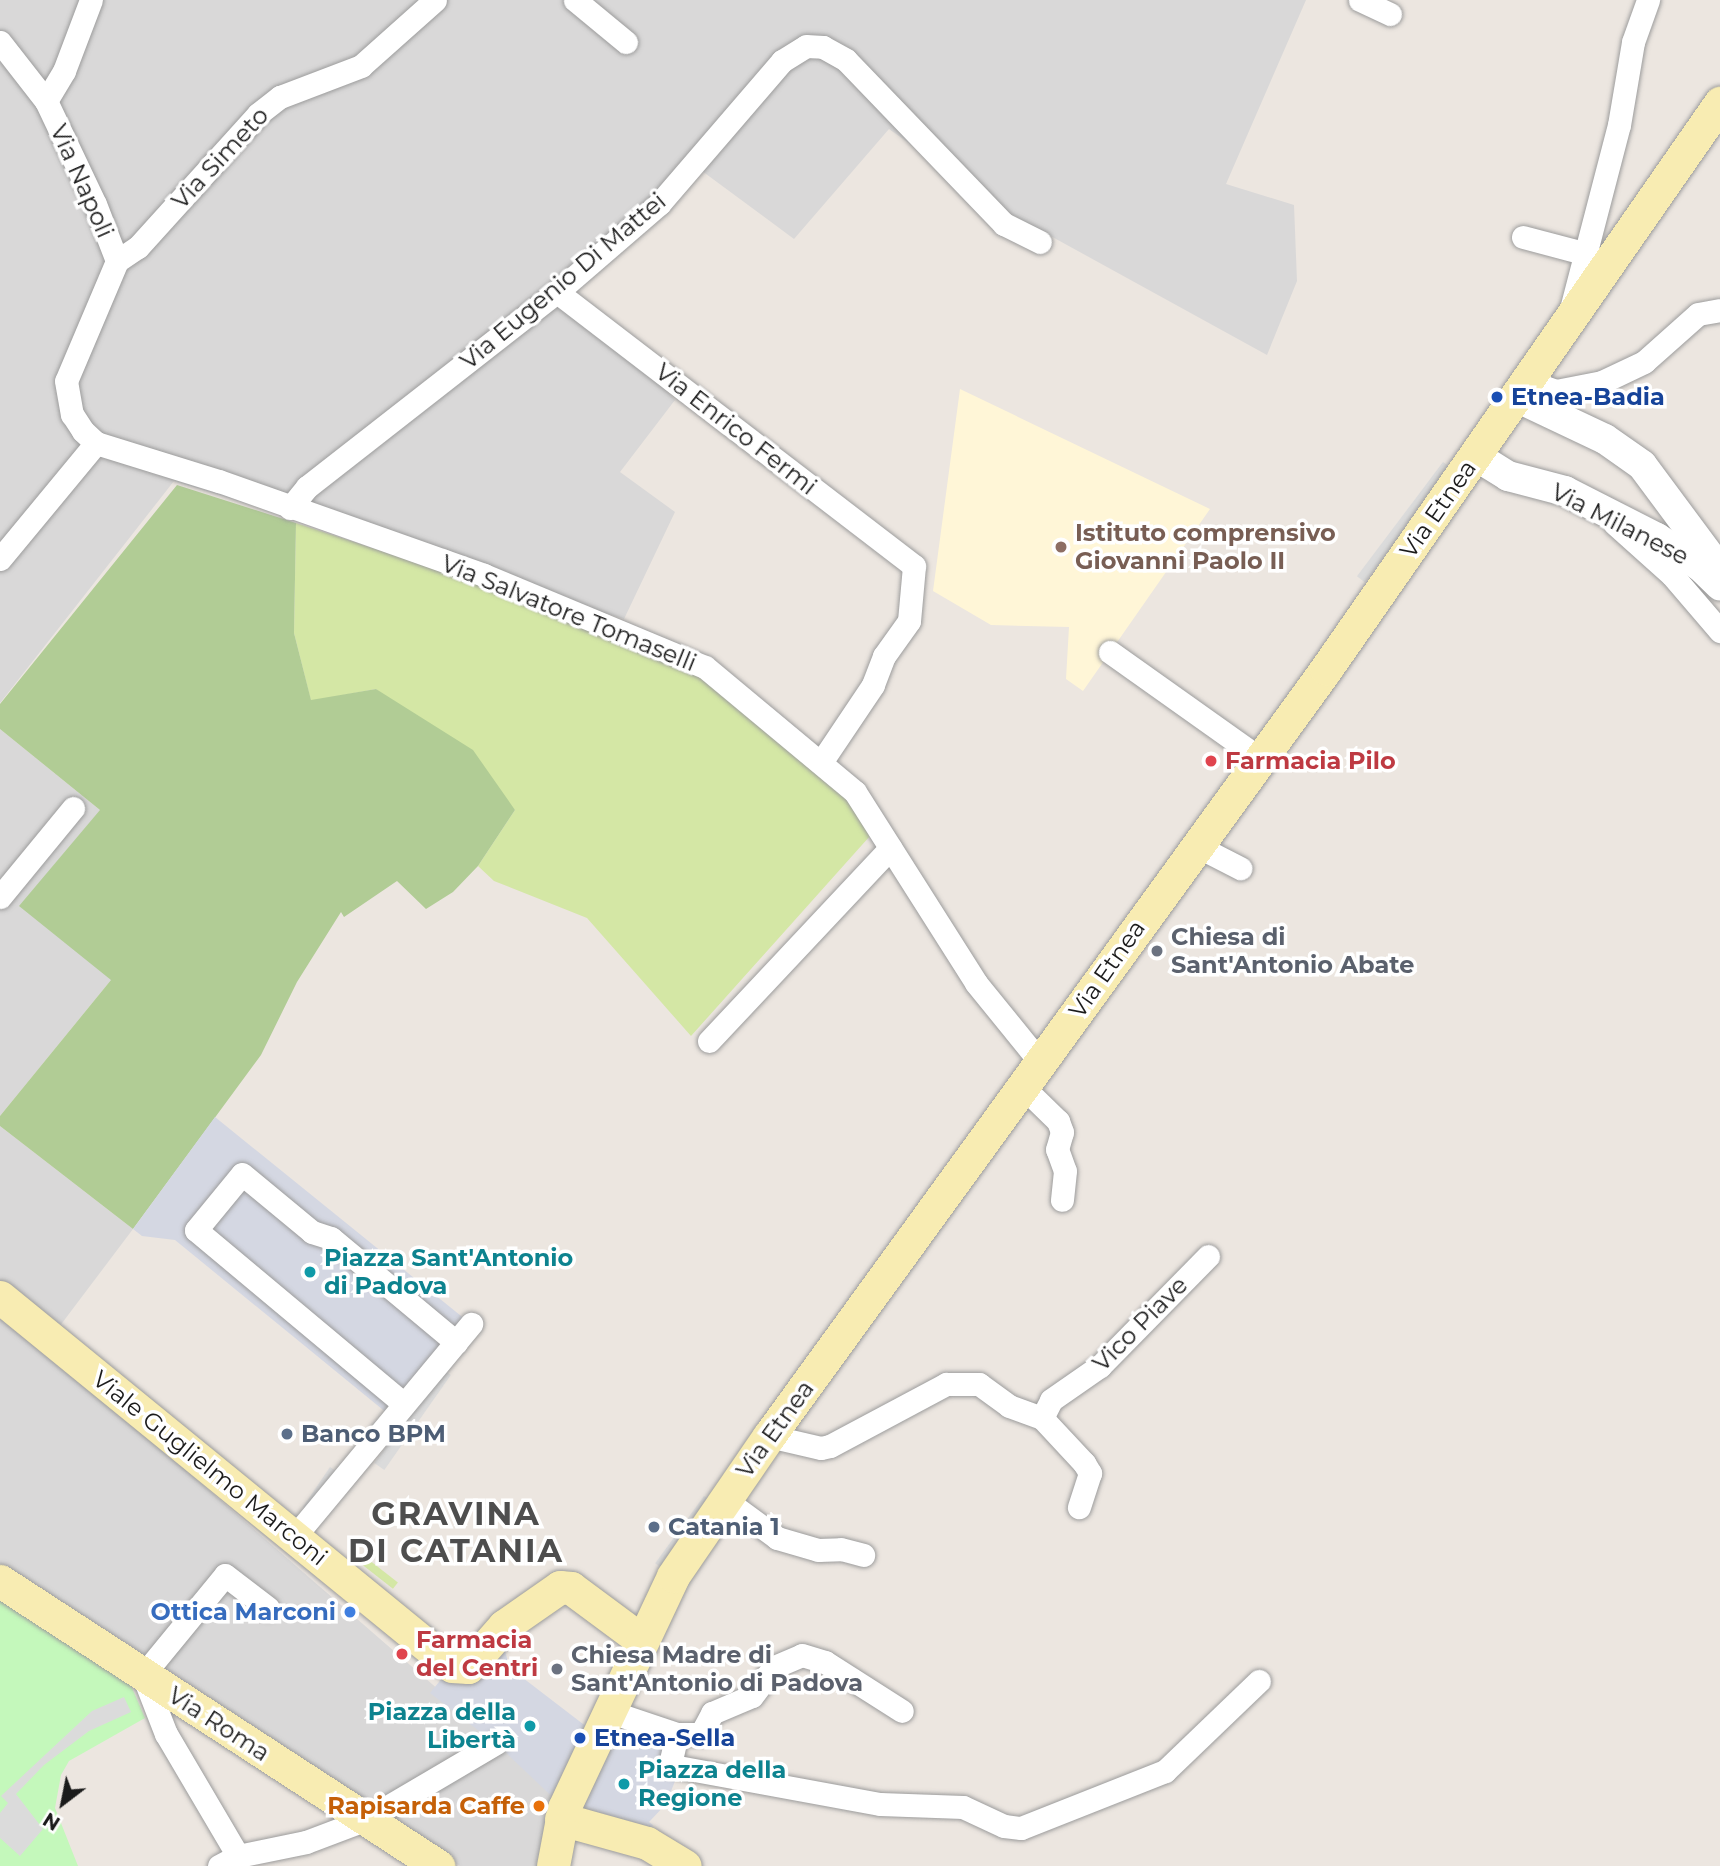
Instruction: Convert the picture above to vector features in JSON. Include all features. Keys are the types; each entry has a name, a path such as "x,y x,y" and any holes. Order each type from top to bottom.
{"main road":[{"name":"Via Etnea","path":"553,1866 561,1819 640,1639 673,1576 769,1436 1476,456 1541,394 1571,310 1720,103"},
{"name":"Viale Guglielmo Marconi","path":"0,1297 295,1535 452,1666 468,1667 504,1626 561,1587 571,1588 640,1639"},
{"name":"Via Roma","path":"0,1581 143,1675 163,1700 367,1819 438,1866"},
{"path":"561,1819 647,1843 685,1866"}],"street":[{"path":"46,101 64,71 91,0"},
{"name":"Via Simeto","path":"117,261 138,247 258,114 280,97 361,66 435,0"},
{"path":"575,0 626,42"},
{"path":"1360,0 1390,14"},
{"path":"1571,310 1583,253 1619,125 1633,41 1648,0"},
{"name":"Via Napoli","path":"0,42 46,101 96,204 117,261 66,381 72,414 96,443"},
{"name":"Via Eugenio Di Mattei","path":"290,508 307,487 557,292 659,204 782,61 806,46 823,47 846,60 1004,224 1040,242"},
{"path":"1523,237 1583,253"},
{"name":"Via Enrico Fermi","path":"557,292 914,566 908,621 884,656 873,685 822,761"},
{"path":"1541,394 1632,370 1686,322 1720,310"},
{"path":"1541,394 1629,454 1653,475 1720,570"},
{"path":"0,559 96,443"},
{"name":"Via Salvatore Tomaselli","path":"96,443 484,575 705,667 822,761 855,792 976,983 1058,1121 1062,1132 1057,1149 1065,1171 1062,1200"},
{"name":"Via Milanese","path":"1476,456 1508,476 1550,486 1595,506 1683,554 1720,586"},
{"path":"1595,506 1672,575 1720,631"},
{"path":"1110,652 1259,758"},
{"path":"0,897 73,808"},
{"path":"1195,845 1240,868"},
{"path":"709,1041 890,848"},
{"path":"295,1535 464,1333 331,1238 312,1231 242,1174 196,1230 404,1404"},
{"name":"Vico Piave","path":"1042,1418 1051,1400 1100,1366 1208,1256"},
{"path":"769,1436 821,1448 830,1446 946,1384 963,1381 979,1384 1009,1406 1042,1418 1090,1473 1079,1507"},
{"path":"724,1499 777,1538 818,1550 841,1549 863,1555"},
{"path":"143,1675 225,1575 268,1608"},
{"path":"608,1711 677,1734 701,1734 712,1713 752,1696 774,1667 802,1655 825,1662 902,1711"},
{"path":"677,1734 670,1764 678,1767 880,1804 963,1807 1004,1826 1021,1828 1165,1771 1259,1681"},
{"path":"163,1700 193,1784 229,1861 306,1842 367,1819 496,1743"}],"shaded area":[{"path":"0,0 1306,0 1226,184 1294,205 1297,281 1267,355 1007,212 889,129 794,239 702,171 570,290 675,400 620,472 675,512 624,619 174,481 0,703"},
{"name":"Istituto comprensivo Giovanni Paolo II","path":"960,389 1210,509 1083,691 1066,679 1069,627 991,625 933,591"},
{"path":"1443,462 1451,468 1365,582 1357,576"},
{"path":"0,729 100,810 111,980 0,1116"},
{"name":"Piazza Sant'Antonio di Padova","path":"215,1117 471,1324 393,1418 175,1240 142,1236 133,1229"},
{"path":"0,1126 133,1229 44,1347 554,1790 541,1866 460,1866 0,1589"},
{"path":"441,1368 451,1375 384,1470 374,1463"},
{"path":"330,1467 336,1471 309,1511 303,1507"},
{"path":"704,1496 711,1501 662,1568 655,1563"},
{"path":"504,1648 510,1668 596,1734 608,1711 685,1738 677,1776 666,1804 649,1822 653,1825 650,1832 564,1808 501,1748 430,1693 443,1677"},
{"path":"124,1697 131,1712 89,1731 44,1765 16,1794 43,1829 20,1856 0,1838 0,1813 8,1803 1,1796 92,1711"}],"green space":[{"path":"177,485 296,523 294,633 311,700 376,689 473,750 515,810 478,866 453,892 426,909 397,881 344,917 341,912 297,982 261,1055 133,1229 0,1126 0,1116 111,980 19,906 100,810 0,729 0,704"},
{"path":"296,523 482,584 700,676 844,794 870,836 691,1036 587,918 494,881 478,866 515,810 376,689 311,701 294,633"},
{"path":"364,1556 398,1582 393,1589 359,1562"},
{"path":"0,1591 126,1674 145,1718 69,1761 61,1775 55,1808 78,1866 0,1866"}],"place":[{"name":"Etnea-Badia","path":"1497,397"},
{"name":"Istituto comprensivo Giovanni Paolo II","path":"1061,547"},
{"name":"Farmacia Pilo","path":"1211,761"},
{"name":"Chiesa di Sant'Antonio Abate","path":"1157,951"},
{"name":"Piazza Sant'Antonio di Padova","path":"310,1272"},
{"name":"Banco BPM","path":"287,1434"},
{"name":"Catania 1","path":"654,1527"},
{"name":"Ottica Marconi","path":"350,1612"},
{"name":"Farmacia del Centri","path":"402,1654"},
{"name":"Chiesa Madre di Sant'Antonio di Padova","path":"557,1669"},
{"name":"Piazza della Libertà","path":"530,1726"},
{"name":"Etnea-Sella","path":"580,1738"},
{"name":"Piazza della Regione","path":"624,1784"},
{"name":"Rapisarda Caffe","path":"539,1806"}],"district":[{"name":"GRAVINA DI CATANIA","path":"456,1534"}]}
